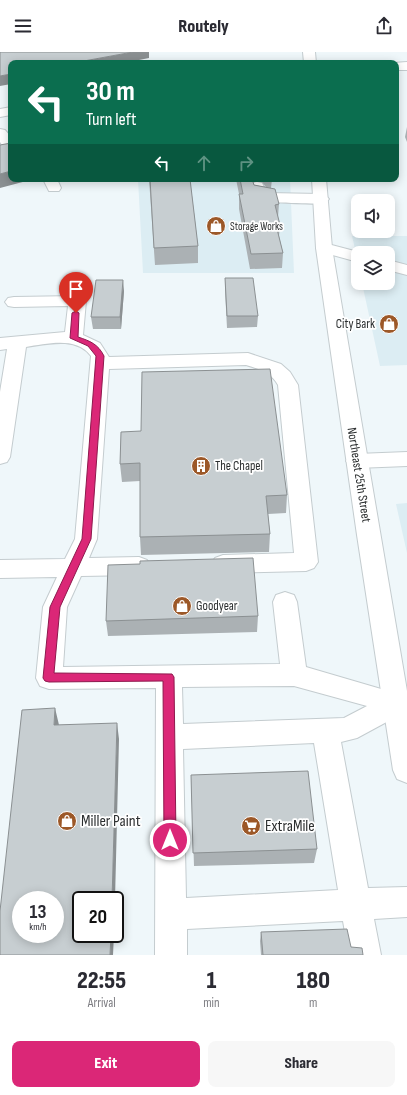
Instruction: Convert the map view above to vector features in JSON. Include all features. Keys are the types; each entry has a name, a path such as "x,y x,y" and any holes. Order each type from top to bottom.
{"main road":[{"path":"0,134 8,142"},
{"path":"257,186 260,195 265,197 320,189"},
{"name":"Northeast 25th Street","path":"320,189 324,248 407,770"},
{"path":"324,248 351,255"},
{"path":"395,267 407,270"},
{"path":"14,302 77,301 74,338"},
{"path":"0,457 9,343 74,338 87,342 97,350 100,356 86,539 55,607 49,678 294,675 396,704"},
{"path":"99,363 248,360 274,368 283,376 288,385 306,562 205,564"},
{"path":"357,461 407,459"},
{"path":"0,569 159,565"},
{"path":"285,602 294,675"},
{"path":"169,677 171,955"},
{"path":"169,737 346,730 396,704"},
{"path":"324,730 365,955"},
{"path":"170,914 407,902"}],"shaded area":[{"name":"Storage Works","path":"138,182 290,182 294,273 143,273"},
{"name":"City Bark","path":"395,236 407,236 407,365 380,366 364,290 395,290 395,246 354,246 352,238 395,238"},
{"path":"407,503 407,553 396,504"}],"building":[{"path":"0,52 133,52 89,60 8,60 8,75 0,76"},
{"path":"8,144 8,172 0,174 0,145"},
{"path":"150,182 190,182 198,246 154,248"},
{"path":"241,182 253,182 254,185 275,189 279,204 275,205 280,225 276,225 283,253 251,254 239,194 243,194"},
{"path":"225,278 253,278 258,316 227,316"},
{"path":"96,280 123,280 120,317 91,317"},
{"name":"The Chapel","path":"270,369 287,495 266,496 270,534 140,537 140,463 120,464 121,432 141,431 142,372"},
{"name":"Goodyear","path":"253,558 258,616 106,621 108,565 140,564 140,561"},
{"name":"Miller Paint","path":"55,708 54,725 117,723 112,891 72,891 72,943 111,943 110,955 0,955 0,911 22,710"},
{"name":"ExtraMile","path":"308,771 317,849 193,853 191,775"},
{"path":"347,929 351,947 362,948 363,955 263,955 261,932"}],"place":[{"name":"Storage Works","path":"216,226"},
{"name":"City Bark","path":"389,324"},
{"name":"The Chapel","path":"201,466"},
{"name":"Goodyear","path":"182,606"},
{"name":"Miller Paint","path":"67,821"},
{"name":"ExtraMile","path":"251,826"}],"route":[{"path":"76,313 74,338 91,344 100,356 86,539 55,607 49,678 169,677 170,840"}]}
